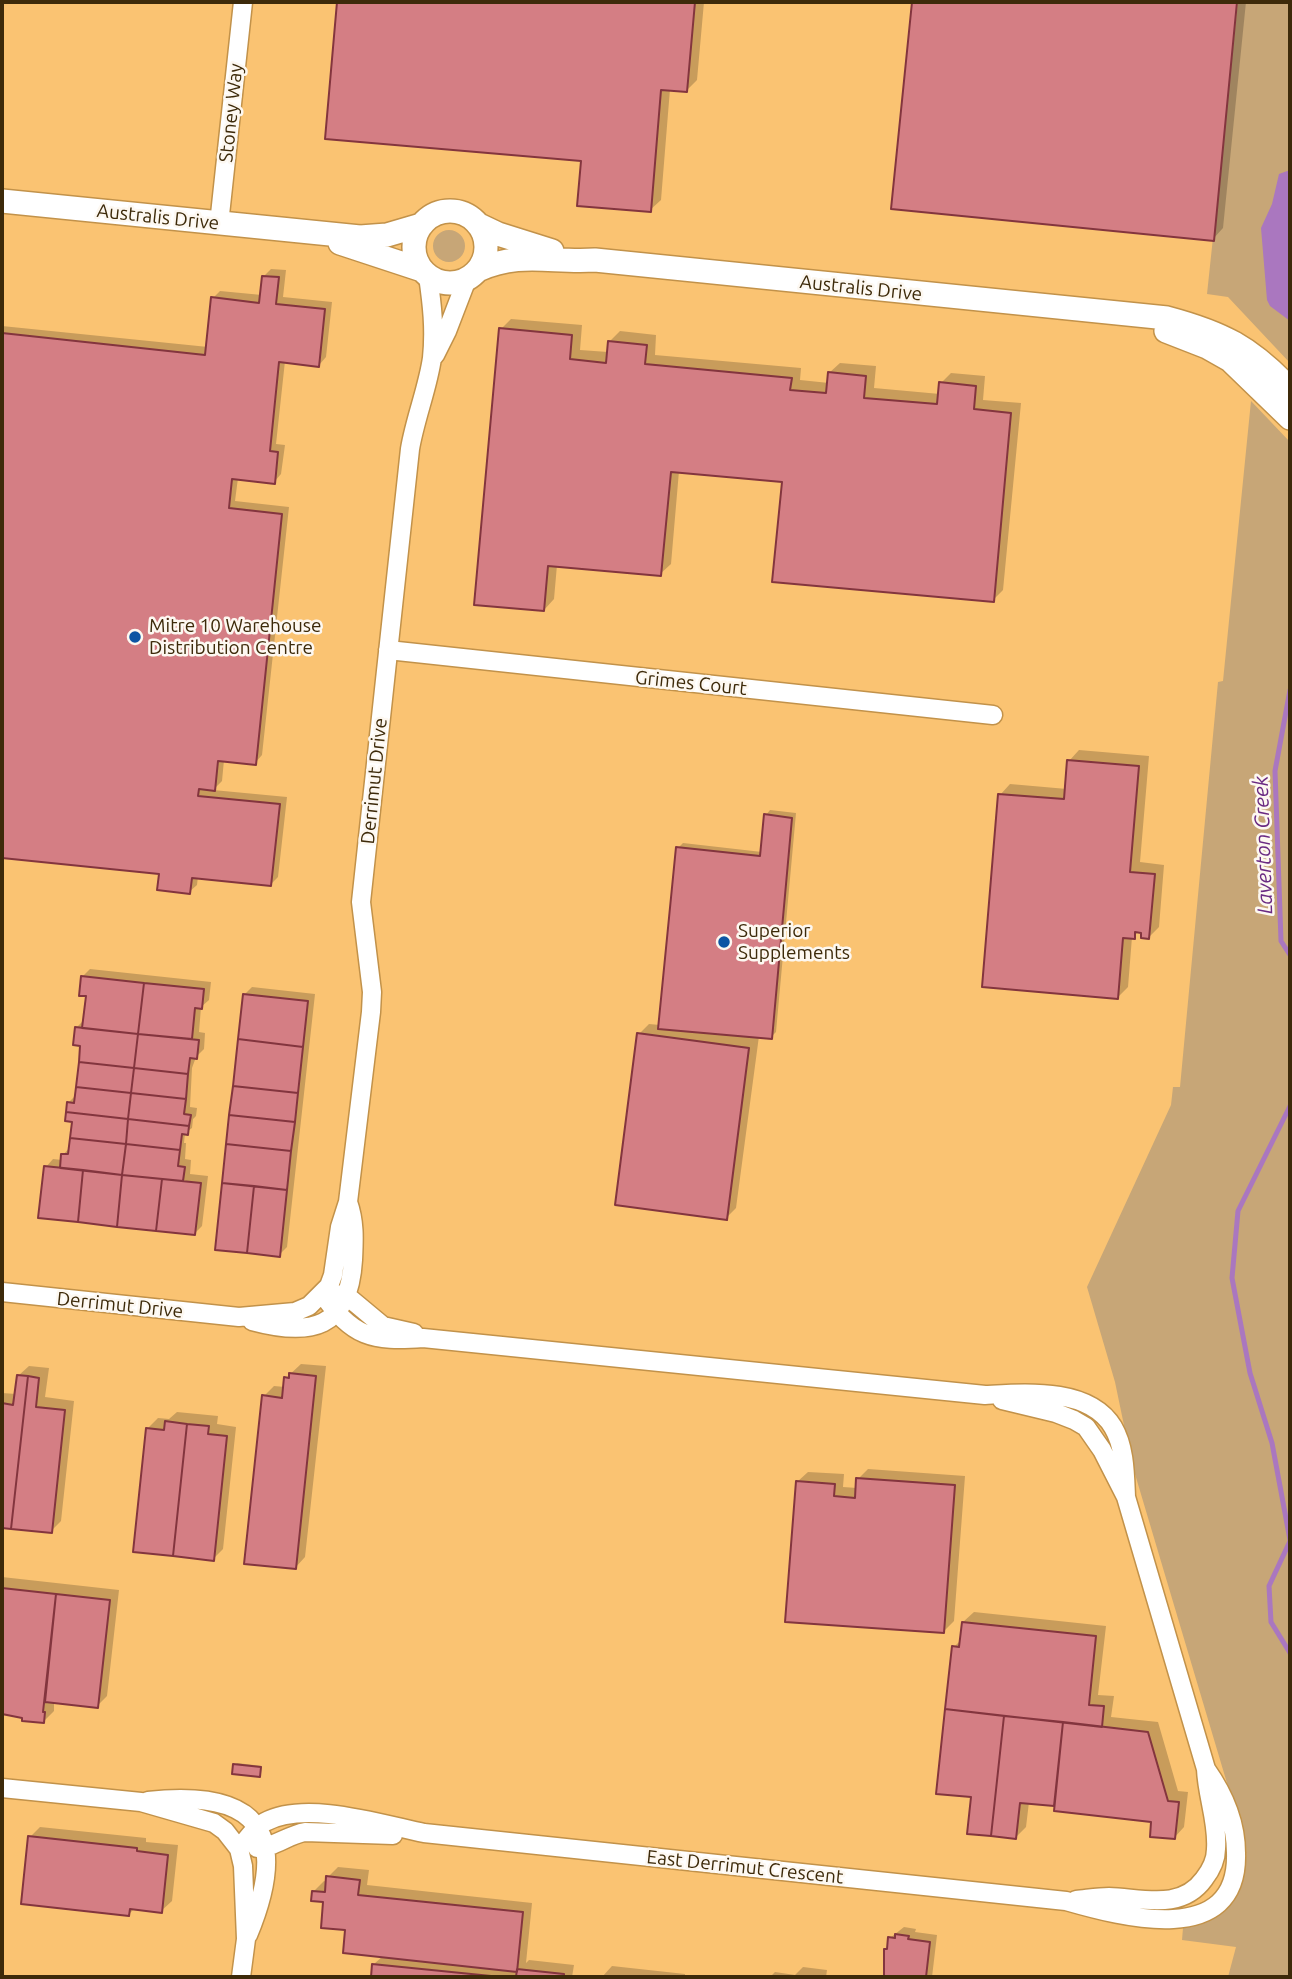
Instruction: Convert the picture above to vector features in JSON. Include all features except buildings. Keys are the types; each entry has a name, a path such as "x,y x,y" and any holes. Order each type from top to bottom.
{"street":[{"name":"Stoney Way","path":"219,224 243,2"},
{"name":"Australis Drive","path":"2,201 219,224 377,237 421,225"},
{"path":"450,211 466,215 479,225 485,238 486,251 472,274 459,282 443,282 425,273 415,258 414,244 421,225 434,215 450,211"},
{"name":"Australis Drive","path":"479,225 539,247 594,260"},
{"name":"Australis Drive","path":"314,233 425,273"},
{"name":"Australis Drive","path":"472,274 494,263 524,258 594,260 1167,318 1214,332 1248,350 1290,389"},
{"name":"Derrimut Drive","path":"425,273 434,309 432,361"},
{"name":"Derrimut Drive","path":"239,1317 295,1312 309,1306 322,1293 333,1275 340,1227 348,1202 371,1012 372,992 361,902 410,449 415,419 432,361 472,274"},
{"name":"Australis Drive","path":"1127,316 1206,347 1230,360 1290,418"},
{"name":"Grimes Court","path":"388,650 993,715"},
{"name":"Derrimut Drive","path":"2,1292 239,1317 276,1328 302,1330 317,1327 335,1312 347,1296 352,1283 355,1226 348,1202"},
{"path":"322,1293 347,1296"},
{"name":"East Derrimut Crescent","path":"322,1293 335,1312 358,1332 382,1340 423,1338 985,1395 1048,1396 1079,1401 1105,1416 1114,1428 1124,1462 1126,1497 1206,1769 1216,1850 1209,1873 1199,1886 1187,1895 1166,1900 1108,1897 1066,1901"},
{"name":"East Derrimut Crescent","path":"347,1296 383,1326 410,1331 423,1338"},
{"name":"East Derrimut Crescent","path":"257,1827 281,1816 309,1813 424,1833 1066,1901 1115,1915 1158,1919 1195,1915 1223,1901 1231,1888 1235,1873 1236,1843 1229,1813 1217,1784 1206,1769"},
{"path":"2,1788 141,1802 214,1823 225,1831 239,1849 243,1866 246,1939 241,1977"},
{"path":"141,1802 167,1799 216,1801 232,1805 248,1815 257,1827 265,1848 266,1862 258,1905 246,1939"},
{"path":"239,1849 257,1827"},
{"name":"East Derrimut Crescent","path":"239,1849 265,1848 293,1834 305,1832 384,1835 424,1833"}],"shaded area":[{"path":"2,2 1290,2 1290,1977 2,1977"},
{"path":"1238,2 1290,2 1290,363 1228,297 1207,294"},
{"path":"1290,170 1290,321 1270,306 1267,300 1261,228 1272,204 1279,174"},
{"path":"449,230 460,235 465,246 460,257 449,262 438,257 433,246 438,235"},
{"path":"1251,401 1290,442 1290,1977 1228,1977 1236,1947 1182,1940 1183,1928 1211,1918 1231,1901 1243,1876 1246,1847 1132,1464 1115,1382 1087,1287 1171,1105 1173,1087 1180,1087 1218,682 1223,681"}],"waterway":[{"name":"Laverton Creek","path":"1290,690 1275,771 1281,941 1290,955"},
{"name":"Laverton Creek","path":"1290,1106 1238,1211 1232,1278 1250,1373 1272,1443 1290,1540"},
{"name":"Laverton Creek","path":"1290,1541 1269,1586 1271,1622 1290,1653"}],"place":[{"name":"Mitre 10 Warehouse Distribution Centre","path":"135,637"},
{"name":"Superior Supplements","path":"724,942"}]}
